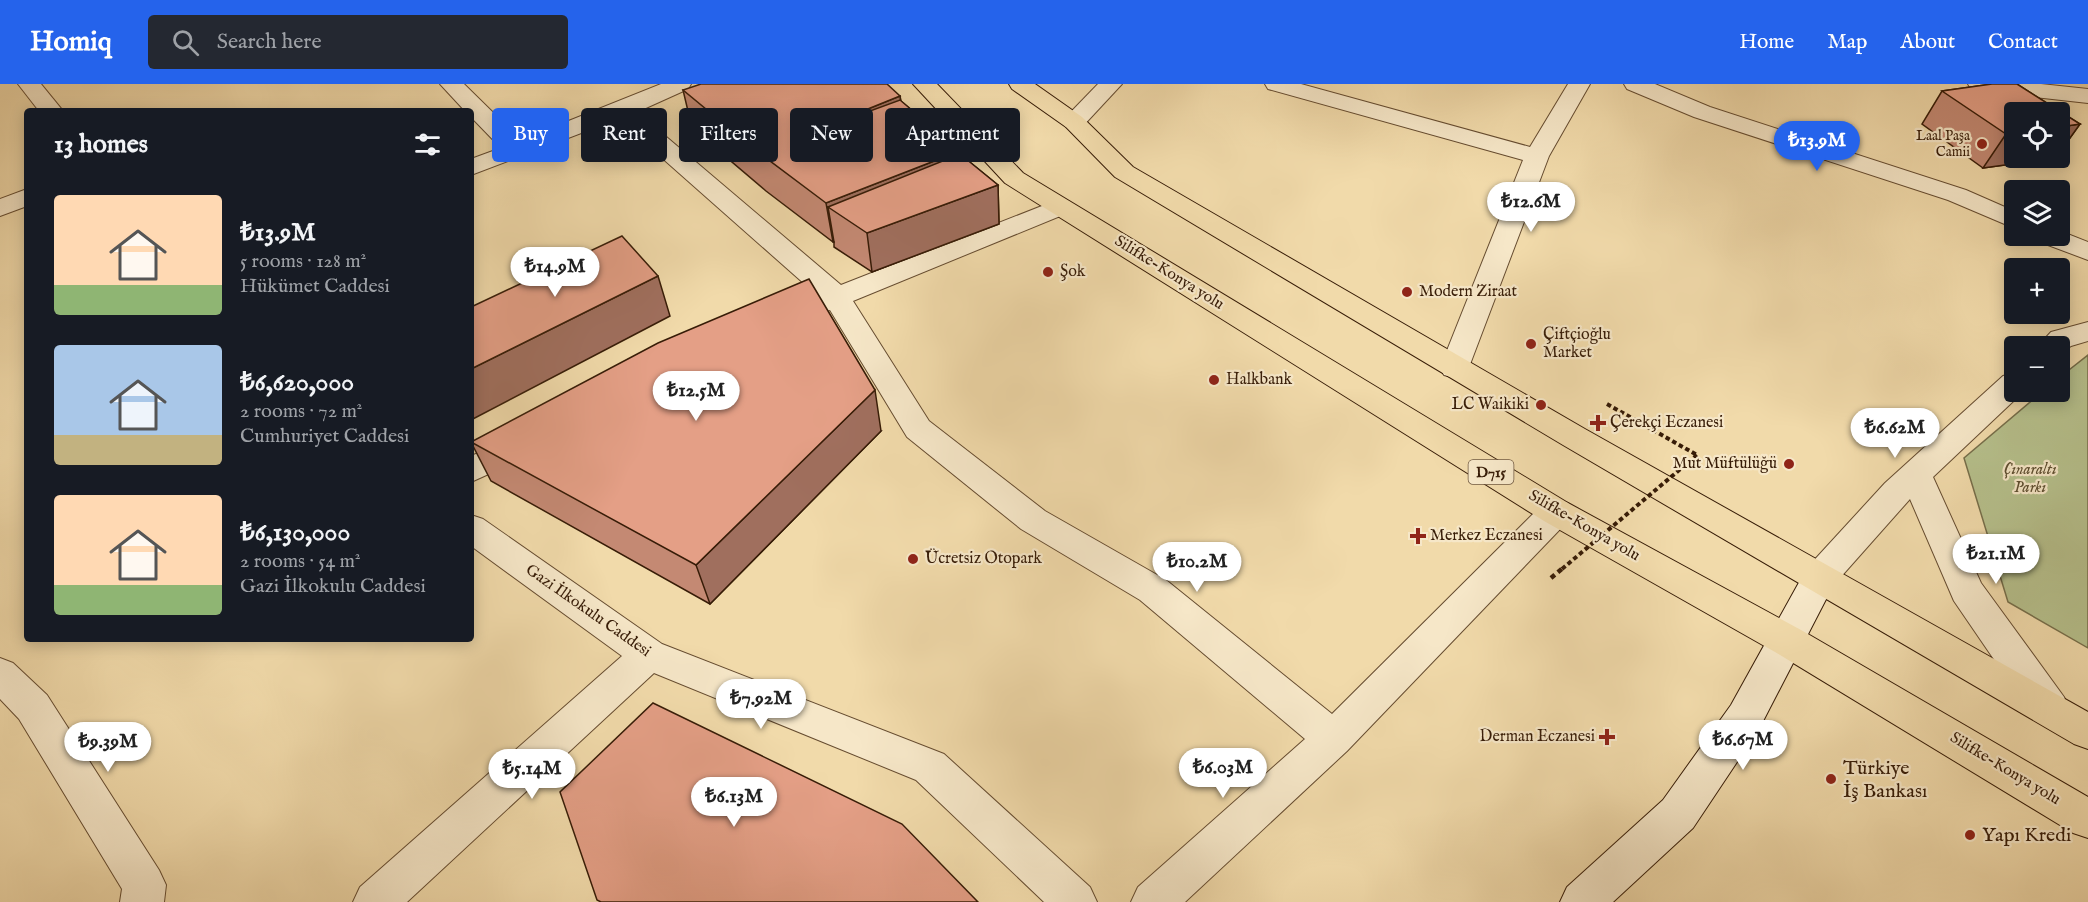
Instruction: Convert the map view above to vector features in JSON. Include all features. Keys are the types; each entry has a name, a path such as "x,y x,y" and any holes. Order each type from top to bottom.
{"highway":[{"name":"Silifke-Konya yolu","path":"924,84 1014,178 1556,512 1788,641 2088,819"},
{"path":"1020,84 1074,122 1124,172 1310,279 1455,368 2088,732"}],"street":[{"path":"29,84 49,108"},
{"path":"452,84 492,125"},
{"path":"626,108 681,84"},
{"path":"1074,122 1111,84"},
{"path":"1276,84 1537,156"},
{"path":"1455,368 1537,156 1579,84"},
{"path":"1635,84 1701,112 1958,195 2004,216"},
{"path":"1979,84 2088,96"},
{"path":"667,150 836,296 918,429 1033,520 1153,590 1333,739"},
{"path":"474,167 492,160"},
{"path":"0,208 24,198"},
{"path":"797,314 836,296 1062,207"},
{"path":"2070,245 2088,252"},
{"path":"2070,336 2088,331"},
{"path":"1582,902 1678,814 1745,717 1788,641 1819,578 1916,475 2004,392"},
{"path":"474,469 545,435"},
{"path":"1916,475 1967,591 2050,709"},
{"path":"1153,902 1333,739 1556,512"},
{"name":"Gazi İlkokulu Caddesi","path":"474,530 649,655 930,768 1075,902"},
{"path":"375,902 649,655"},
{"path":"0,674 33,706 144,885 142,902"}],"path":[{"path":"1551,578 1697,455 1607,404"}],"green space":[{"name":"Çınaraltı Parkı","path":"2088,355 2088,648 2008,602 1964,458 2030,402 2070,402 2070,369"}],"building":[{"path":"701,84 887,84 900,96 870,108 790,108 790,162 873,162 873,110 900,100 909,108 885,108 885,162 932,162 826,203 771,162 778,162 778,108 705,108 683,90"},
{"path":"1992,84 2017,84 2045,102 2004,102 2004,133 1942,91"},
{"path":"2070,118 2080,124 2070,126"},
{"path":"940,162 970,162 998,185 867,233 828,207"},
{"path":"622,236 658,276 474,368 474,306"},
{"path":"809,279 875,390 696,565 474,444 474,440 658,343"},
{"path":"653,703 902,824 978,902 601,902 597,900 560,792"}],"place":[{"name":"Laal Paşa Camii","path":"1982,144"},
{"name":"Şok","path":"1048,272"},
{"name":"Modern Ziraat","path":"1407,292"},
{"name":"Çiftçioğlu Market","path":"1531,344"},
{"name":"Halkbank","path":"1214,380"},
{"name":"LC Waikiki","path":"1541,405"},
{"name":"Çerekçi Eczanesi","path":"1598,423"},
{"name":"Mut Müftülüğü","path":"1789,464"},
{"name":"Merkez Eczanesi","path":"1418,536"},
{"name":"Ücretsiz Otopark","path":"913,559"},
{"name":"Derman Eczanesi","path":"1607,737"},
{"name":"Türkiye İş Bankası","path":"1831,779"},
{"name":"Yapı Kredi","path":"1970,835"}]}
